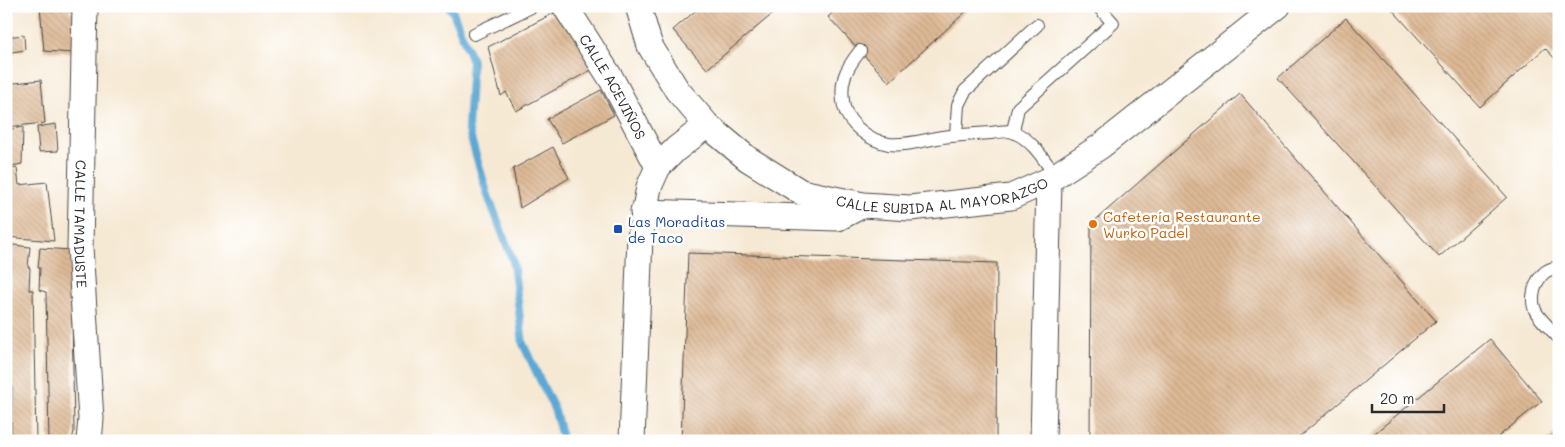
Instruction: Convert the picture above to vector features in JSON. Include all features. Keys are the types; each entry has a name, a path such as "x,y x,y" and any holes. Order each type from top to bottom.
{"street":[{"name":"CALLE TAMADUSTE","path":"85,6 80,247 91,419 89,441"},
{"name":"CALLE ACEVIÑOS","path":"565,6 612,80 658,167"},
{"name":"CALLE SUBIDA AL MAYORAZGO","path":"638,6 650,46 677,90 707,125 748,159 801,192 863,206 910,208 1011,197 1052,178 1101,146 1278,6"},
{"path":"632,441 640,247 649,187 658,167 676,149 707,125"},
{"path":"1043,441 1052,178"},
{"path":"644,212 838,218 863,206"}],"lane":[{"path":"474,34 533,6"},
{"path":"1013,132 1018,108 1113,23 1098,6"},
{"path":"956,135 958,105 965,91 1037,25"},
{"path":"860,51 848,66 843,82 843,99 846,112 853,123 868,136 888,144 907,143 956,135 1013,132 1032,145 1052,178"},
{"path":"1559,268 1554,268 1541,276 1536,284 1533,297 1535,311 1559,338"}],"building":[{"path":"6,6 9,6 10,17 6,18"},
{"path":"40,6 70,6 70,12 74,12 74,53 44,51"},
{"path":"701,6 782,6 707,69 673,30"},
{"path":"840,6 972,6 889,82 828,17"},
{"path":"1389,6 1559,6 1559,63 1545,48 1480,107"},
{"path":"560,10 593,69 516,111 506,92 501,96 488,47"},
{"path":"1346,18 1507,197 1439,257 1278,78"},
{"path":"24,35 25,50 6,53 6,37"},
{"path":"41,80 45,123 6,127 6,84"},
{"path":"601,90 614,115 562,143 547,119"},
{"path":"1240,94 1436,321 1294,441 1090,441 1091,224"},
{"path":"56,124 58,151 39,152 37,127"},
{"path":"23,127 22,164 6,167 6,130"},
{"path":"553,147 569,178 520,208 513,169"},
{"path":"17,168 19,185 47,182 54,241 6,237 6,170"},
{"path":"6,244 30,247 28,267 30,268 29,290 33,290 36,441 11,441 12,389 6,324"},
{"path":"40,248 71,250 74,431 72,441 49,441 46,292 39,290 40,268 38,268"},
{"path":"688,253 997,263 996,441 681,441"},
{"path":"1490,339 1542,401 1493,441 1365,441"},
{"path":"1559,430 1559,441 1546,441"}],"waterway":[{"path":"448,6 453,12 472,61 468,128 487,193 513,261 523,344 555,411 563,441"}],"place":[{"name":"Cafetería Restaurante Wurko Padel","path":"1093,224"},
{"name":"Las Moraditas de Taco","path":"618,229"}]}
